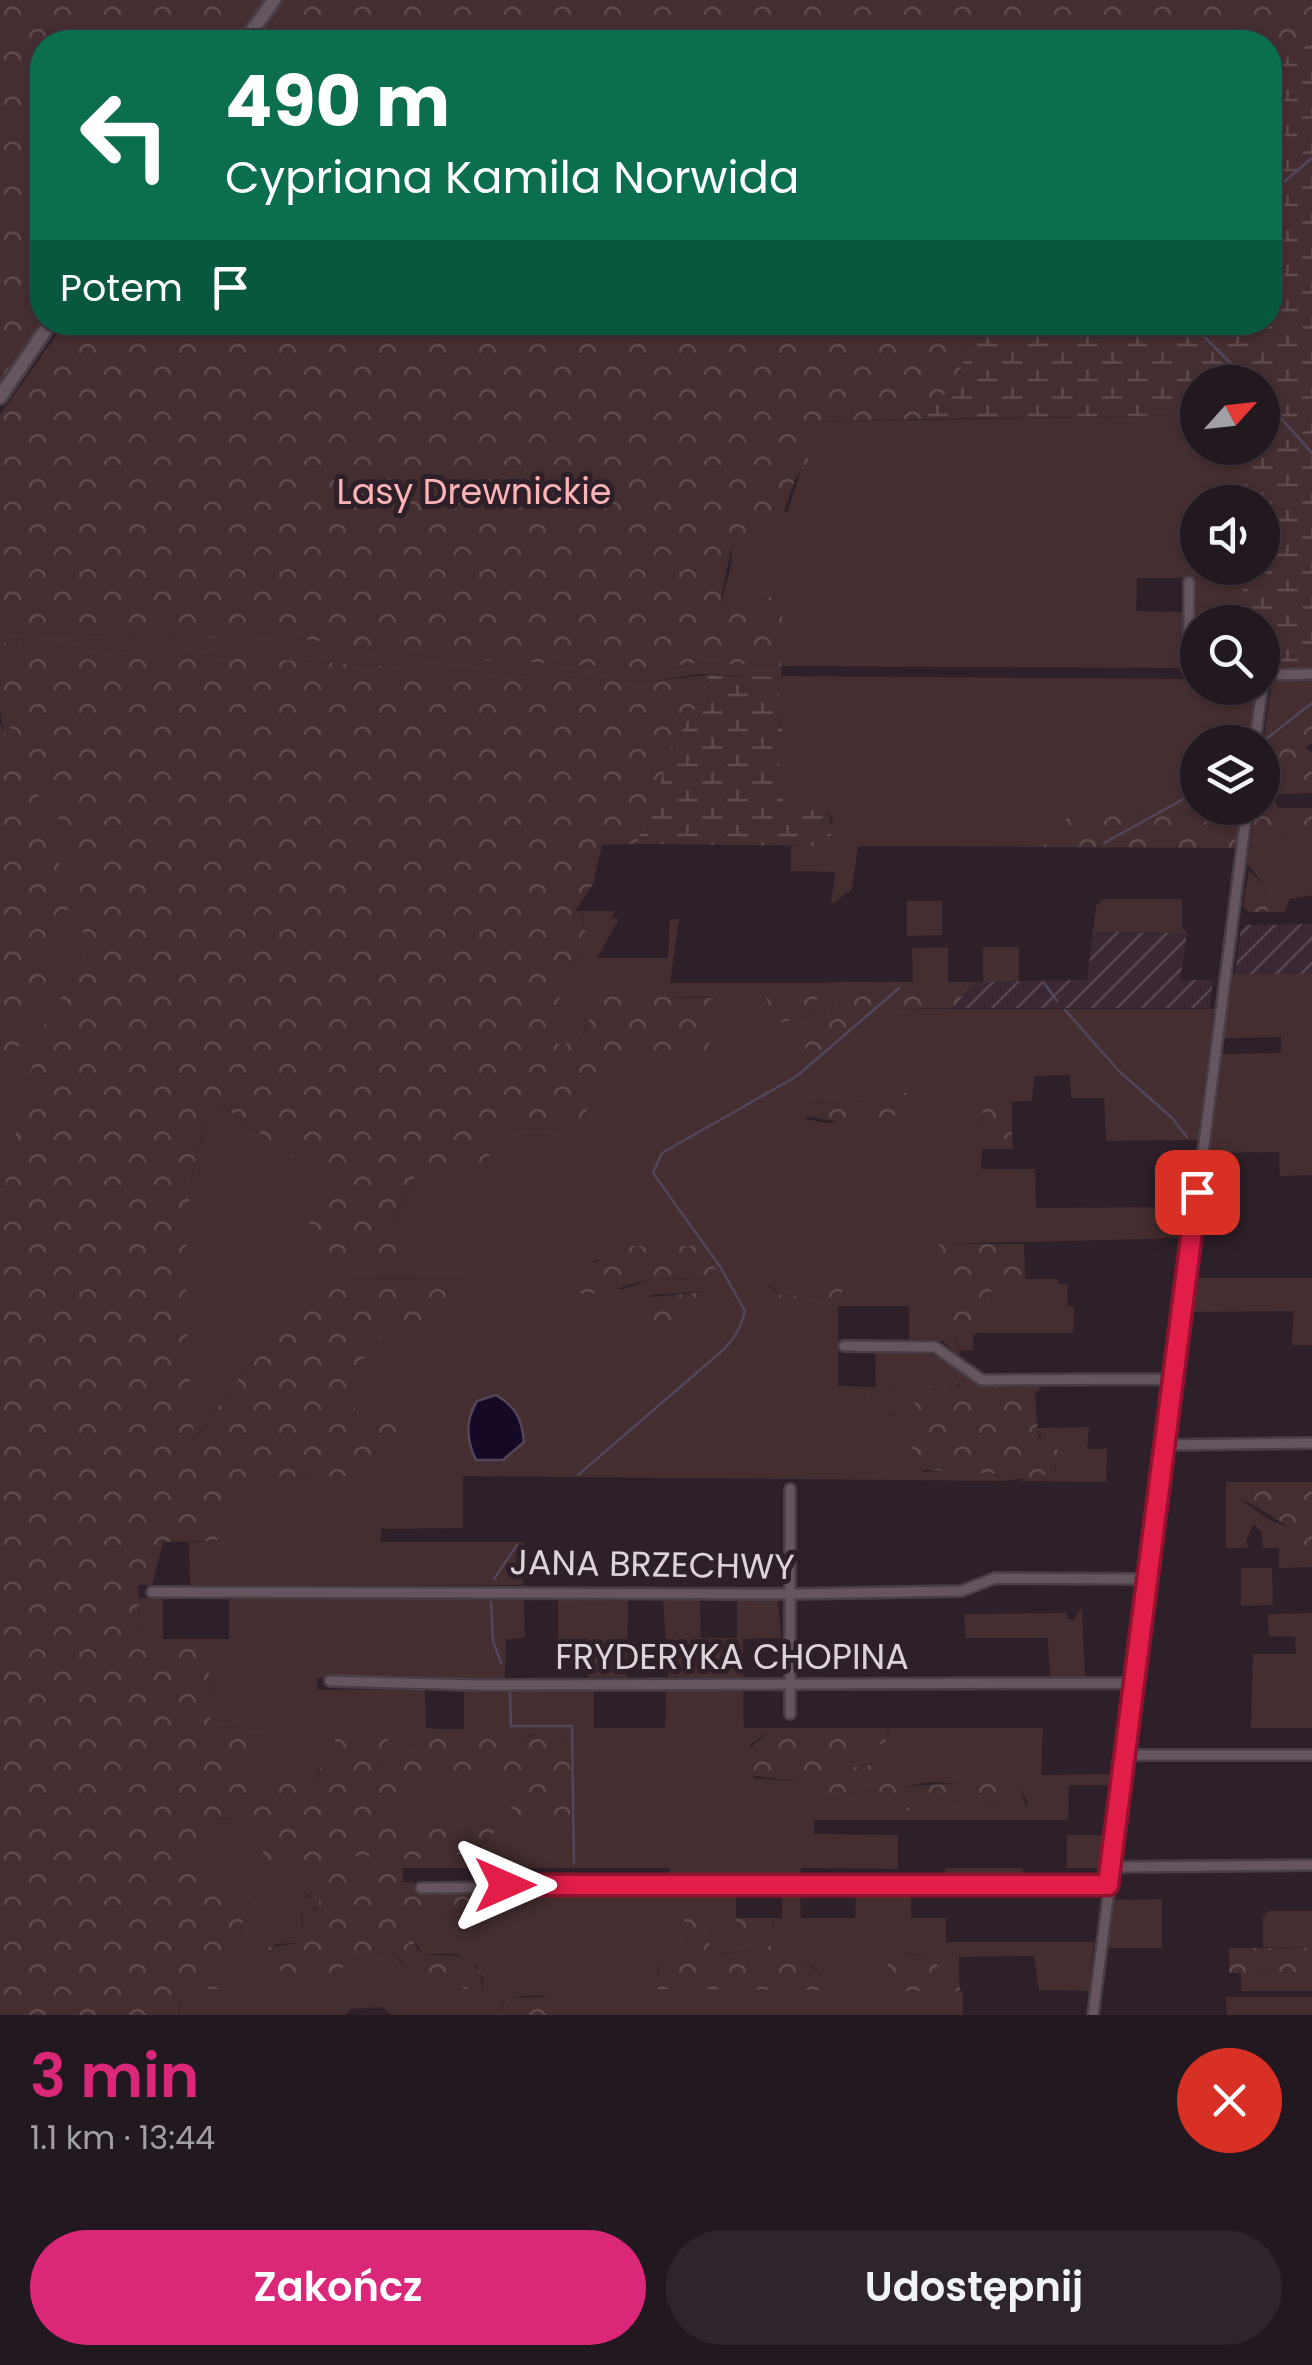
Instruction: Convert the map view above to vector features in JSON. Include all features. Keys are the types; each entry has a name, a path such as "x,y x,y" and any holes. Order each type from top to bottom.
{"main road":[{"path":"253,30 274,0"},
{"path":"0,396 42,335"}],"street":[{"path":"1280,675 1312,674"},
{"path":"1093,2015 1245,825"},
{"path":"844,1346 935,1347 982,1380 1174,1379"},
{"path":"1164,1445 1312,1443"},
{"path":"790,1489 790,1714"},
{"name":"JANA BRZECHWY","path":"152,1592 792,1594 962,1591 995,1578 1147,1578"},
{"name":"FRYDERYKA CHOPINA","path":"330,1681 478,1685 1135,1683"},
{"path":"1124,1754 1312,1755"},
{"path":"1110,1867 1312,1865"},
{"path":"421,1888 1108,1885"}],"shaded area":[{"path":"1312,924 1312,974 1235,974 1241,929 1247,925"},
{"path":"1093,932 1187,933 1180,980 1213,980 1210,1008 953,1008 974,982 1087,980"},
{"path":"496,1395 517,1414 524,1442 503,1460 476,1460 470,1445 470,1416 477,1401"}],"green space":[{"path":"0,0 264,0 243,30 30,30 32,335 0,381"},
{"path":"283,0 1312,0 1312,44 1282,63 1282,30 262,30"},
{"path":"1150,23 1169,30 1136,30"},
{"path":"1312,44 1312,668 1280,668 1280,605 1243,605 1243,585 1280,585 1280,485 1243,485 1243,465 1280,465 1280,365 1180,365 1180,415 924,419 937,399 955,388 971,335 1282,335 1282,65 1289,54"},
{"name":"Lasy Drewnickie","path":"57,335 971,335 955,388 937,399 924,419 817,422 807,463 795,479 774,542 732,543 720,604 750,605 783,591 781,666 698,663 654,669 429,657 262,633 231,638 0,632 0,415"},
{"path":"1180,415 1180,465 1243,465 1243,485 1180,485 1180,578 1137,578 1136,611 1180,612 1180,668 782,666 781,676 1180,679 1180,705 1255,705 1252,725 1180,725 1180,813 1076,812 1055,826 1043,847 858,846 852,889 831,905 835,872 791,871 791,846 826,845 833,820 827,810 785,810 778,769 784,732 777,710 781,677 698,674 648,682 0,643 0,632 231,638 262,633 429,657 654,669 698,663 780,666 783,591 750,605 720,605 731,566 732,543 788,511 816,422"},
{"path":"1196,585 1243,585 1243,605 1196,605"},
{"path":"0,643 647,682 708,675 703,696 667,754 658,794 643,815 638,844 602,845 593,884 575,911 580,911 587,938 546,1027 550,1042 565,1045 583,1034 600,996 713,998 708,1055 621,1055 619,1074 591,1074 586,1119 569,1129 508,1128 494,1139 486,1169 418,1169 391,1229 402,1231 405,1246 425,1246 421,1262 327,1262 332,1255 312,1236 309,1222 331,1184 218,1103 203,1133 193,1171 186,1265 194,1440 313,1278 482,1279 482,1285 452,1303 433,1328 389,1329 358,1364 359,1378 350,1387 356,1412 388,1412 401,1427 393,1451 370,1476 234,1477 217,1541 163,1542 152,1585 138,1585 141,1639 209,1639 210,1727 268,1729 269,1741 232,1761 234,1777 299,1784 316,1781 324,1756 334,1748 337,1728 389,1729 388,1740 374,1759 379,1765 398,1750 435,1739 437,1729 503,1729 500,1737 508,1741 548,1736 570,1746 570,1821 510,1821 513,1797 505,1785 454,1779 424,1786 410,1794 388,1820 500,1821 490,1837 475,1848 435,1858 351,1856 351,1868 403,1868 403,1882 414,1882 422,1893 530,1889 530,1918 414,1919 413,1935 420,1951 468,1958 480,1971 482,1989 465,1989 448,1975 416,1978 392,1951 349,1961 329,1981 301,1981 263,1960 265,1948 298,1943 303,1931 302,1911 317,1910 320,1899 298,1892 303,1868 264,1868 261,1819 198,1818 196,1884 250,1885 259,1919 243,1920 241,1959 229,1960 229,1989 180,1989 179,2015 0,2015 0,1210 24,1093 45,1023 79,970 85,908 49,785 0,712"},
{"path":"708,675 781,677 777,711 786,740 778,769 785,810 827,810 833,830 826,846 638,844 643,815 658,794 667,754 703,696"},
{"path":"1280,680 1312,680 1312,709 1280,733 1280,725 1266,725 1269,705 1280,705"},
{"path":"1312,709 1312,743 1305,748 1312,752 1312,793 1280,794 1280,733"},
{"path":"0,712 49,785 85,908 79,970 45,1023 24,1093 0,1210 0,1115 7,1075 51,969"},
{"path":"0,724 51,819 68,908 51,969 7,1075 0,1115"},
{"path":"1280,808 1312,808 1312,837 1251,836 1252,825 1280,825"},
{"path":"1076,812 1180,813 1180,825 1238,825 1235,848 1043,847 1055,826"},
{"path":"1251,836 1312,837 1312,895 1289,899 1285,912 1268,912 1266,886 1247,864"},
{"path":"1249,871 1266,886 1268,912 1249,912 1243,906"},
{"path":"1104,899 1182,899 1182,927 1187,933 1093,932 1096,906"},
{"path":"907,901 942,901 942,935 907,936"},
{"path":"580,911 615,911 611,918 619,919 597,958 668,958 670,919 679,919 670,983 767,983 766,1010 776,1024 814,1014 820,983 838,982 830,1016 805,1044 820,1074 843,1043 884,1009 1214,1009 1198,1140 1106,1141 1104,1098 1071,1098 1070,1075 1034,1076 1032,1101 982,1103 983,1139 1012,1139 1014,1149 982,1149 981,1169 1035,1169 1036,1208 1190,1207 1185,1238 940,1244 960,1358 943,1341 909,1340 909,1306 842,1306 842,1286 833,1286 822,1297 781,1295 771,1286 754,1306 838,1306 838,1386 871,1387 872,1415 891,1416 895,1388 876,1387 875,1353 925,1354 956,1367 967,1377 917,1417 921,1424 923,1472 987,1472 1003,1481 463,1476 463,1528 381,1529 381,1542 523,1542 523,1585 190,1585 189,1542 217,1541 234,1477 370,1476 380,1464 388,1412 356,1413 350,1386 359,1378 358,1364 389,1328 433,1328 452,1303 482,1279 313,1278 193,1441 186,1315 187,1220 202,1136 217,1103 332,1184 312,1235 333,1255 328,1261 405,1246 391,1230 418,1169 486,1169 494,1139 508,1128 569,1129 586,1119 591,1074 621,1055 708,1055 712,997 600,997 580,1039 565,1045 550,1042 550,1012 583,947 585,929","holes":["913,1092 902,1114 828,1123 806,1119 806,1103 884,1101 890,1094","602,1257 721,1278 650,1279 621,1290 571,1273","712,1291 733,1306 687,1306 679,1317 645,1328 657,1306 650,1295"]},
{"path":"948,947 948,982 913,982 912,948"},
{"path":"983,947 1019,947 1019,981 983,982"},
{"path":"1233,974 1312,974 1312,1175 1280,1176 1279,1152 1209,1153 1222,1054 1281,1053 1281,1037 1224,1038"},
{"path":"838,982 974,982 953,1008 884,1009 844,1043 821,1074 806,1065 805,1044 830,1016"},
{"path":"767,983 820,983 814,1014 776,1024 766,1010"},
{"path":"913,1092 911,1111 902,1114 845,1123 800,1115 806,1103 883,1101 890,1094"},
{"path":"982,1102 1012,1102 1012,1139 983,1139"},
{"path":"939,1244 1024,1244 1025,1279 989,1279 990,1307 979,1333 973,1334 973,1350 959,1351"},
{"path":"605,1246 701,1246 722,1279 645,1280 591,1294 569,1289 571,1273 585,1263 597,1262"},
{"path":"1195,1278 1312,1278 1312,1345 1292,1345 1294,1311 1190,1312"},
{"path":"989,1279 1058,1279 1058,1284 1068,1284 1067,1306 1074,1307 1073,1333 979,1333 992,1300"},
{"path":"725,1285 733,1306 687,1306 668,1335 647,1340 644,1328 657,1307 636,1306 643,1298 702,1292"},
{"path":"842,1285 842,1306 753,1306 750,1298 767,1286 781,1295 822,1297 833,1286"},
{"path":"967,1377 980,1387 1041,1387 1035,1394 1038,1437 1058,1450 1054,1473 1003,1481 996,1474 913,1469 912,1447 922,1433 914,1409 918,1386 959,1387 961,1378"},
{"path":"871,1387 894,1387 894,1410 884,1421 872,1415"},
{"path":"1089,1427 1087,1449 1107,1449 1106,1482 1020,1481 1026,1476 1054,1473 1056,1465 1036,1428"},
{"path":"1226,1482 1312,1482 1312,1548 1302,1548 1291,1527 1251,1504 1226,1497"},
{"path":"1235,1496 1271,1521 1291,1527 1302,1548 1312,1547 1312,1567 1279,1568 1279,1548 1263,1548 1262,1532 1253,1524 1246,1541 1248,1548 1226,1548 1226,1497"},
{"path":"1241,1568 1272,1568 1273,1605 1241,1606"},
{"path":"628,1597 627,1677 588,1677 588,1639 558,1639 558,1598"},
{"path":"663,1597 700,1598 701,1638 737,1638 737,1598 778,1598 781,1638 743,1639 743,1677 668,1677"},
{"path":"139,1598 163,1598 163,1639 141,1639"},
{"path":"229,1598 524,1598 525,1638 506,1639 505,1678 317,1678 318,1690 425,1689 426,1728 437,1729 435,1739 398,1750 379,1765 374,1759 388,1740 388,1729 353,1741 333,1751 319,1769 316,1781 309,1783 233,1777 232,1761 268,1729 210,1727 209,1639 229,1639"},
{"path":"1082,1608 1085,1678 1050,1678 1048,1638 966,1638 964,1614 1067,1613 1067,1619 1073,1620"},
{"path":"1312,1613 1312,1728 1251,1728 1253,1654 1296,1654 1295,1637 1269,1636 1268,1614"},
{"path":"743,1689 744,1728 772,1728 750,1745 754,1778 798,1782 822,1801 874,1789 909,1811 910,1799 921,1795 972,1804 1013,1805 1027,1815 1027,1801 1019,1788 929,1782 898,1788 872,1763 852,1767 854,1749 889,1735 888,1728 1043,1728 1041,1775 1116,1774 1114,1785 1069,1785 1068,1820 814,1820 814,1834 898,1835 898,1869 801,1868 800,1882 670,1881 670,1868 350,1868 351,1856 477,1849 490,1839 387,1820 411,1793 438,1781 470,1779 505,1785 513,1797 510,1804 563,1739 534,1735 508,1741 500,1737 502,1729 464,1729 464,1690 594,1690 594,1728 665,1728 666,1690"},
{"path":"772,1728 888,1728 885,1743 854,1749 852,1767 881,1763 898,1788 979,1784 1019,1788 1028,1816 1013,1805 972,1804 921,1795 910,1799 910,1812 874,1789 822,1801 798,1782 751,1775 747,1751"},
{"path":"197,1818 262,1819 304,1868 300,1884 307,1897 320,1898 320,1907 301,1915 303,1931 298,1943 276,1944 263,1959 302,1981 329,1981 349,1961 392,1951 401,1963 448,1975 465,1989 484,1985 478,1966 456,1954 422,1954 412,1936 414,1919 530,1918 530,1889 736,1888 736,1918 774,1926 774,1918 782,1918 782,1889 800,1888 801,1918 855,1918 856,1888 911,1888 911,1918 946,1918 946,1942 1094,1942 1089,1991 1039,1990 1034,1956 959,1957 959,1978 947,1976 923,1956 906,1952 883,1991 963,1991 963,2015 564,2015 564,2003 534,1996 504,2000 498,2015 391,2015 382,2007 350,2009 346,2015 180,2015 179,1989 228,1989 229,1959 241,1959 243,1919 259,1919 196,1885","holes":["684,1919 710,1932 708,1941 717,1954 766,1949 793,1932 801,1943 803,1963 819,1970 657,1978 659,1964 686,1950"]},
{"path":"1067,1835 1108,1835 1102,1868 1067,1868"},
{"path":"945,1868 1023,1868 1022,1883 1014,1883 1011,1874 980,1877 967,1873 954,1882 945,1882"},
{"path":"1162,1899 1162,1948 1108,1948 1114,1900"},
{"path":"1269,1911 1312,1911 1312,1948 1263,1947 1263,1917"},
{"path":"684,1918 712,1918 708,1941 718,1954 766,1949 789,1927 801,1943 803,1963 826,1975 833,1990 657,1989 659,1964 686,1950"},
{"path":"736,1918 774,1918 768,1937 747,1938 739,1933"},
{"path":"1229,1948 1312,1948 1312,1972 1229,1973"},
{"path":"899,1951 932,1959 947,1976 959,1978 960,1991 883,1991 889,1957"},
{"path":"1312,1972 1312,1991 1241,1991 1241,1973"},
{"path":"554,1997 564,2003 564,2015 498,2015 506,1998"},
{"path":"1226,1997 1312,1997 1312,2015 1227,2015"}],"waterway":[{"path":"1282,184 1312,158"},
{"path":"1203,335 1232,365"},
{"path":"1280,417 1312,453"},
{"path":"1280,728 1312,703"},
{"path":"1104,843 1180,801"},
{"path":"1045,984 1057,1001"},
{"path":"578,1475 722,1351 736,1333 745,1311 721,1268 653,1173 662,1153 797,1076 899,988"},
{"path":"1065,1010 1119,1071 1172,1118 1187,1137"},
{"path":"494,1579 517,1545"},
{"path":"491,1602 493,1641 501,1663"},
{"path":"510,1692 511,1726 572,1726 574,1864"}],"route":[{"path":"505,1885 1108,1885 1197,1192"}]}
